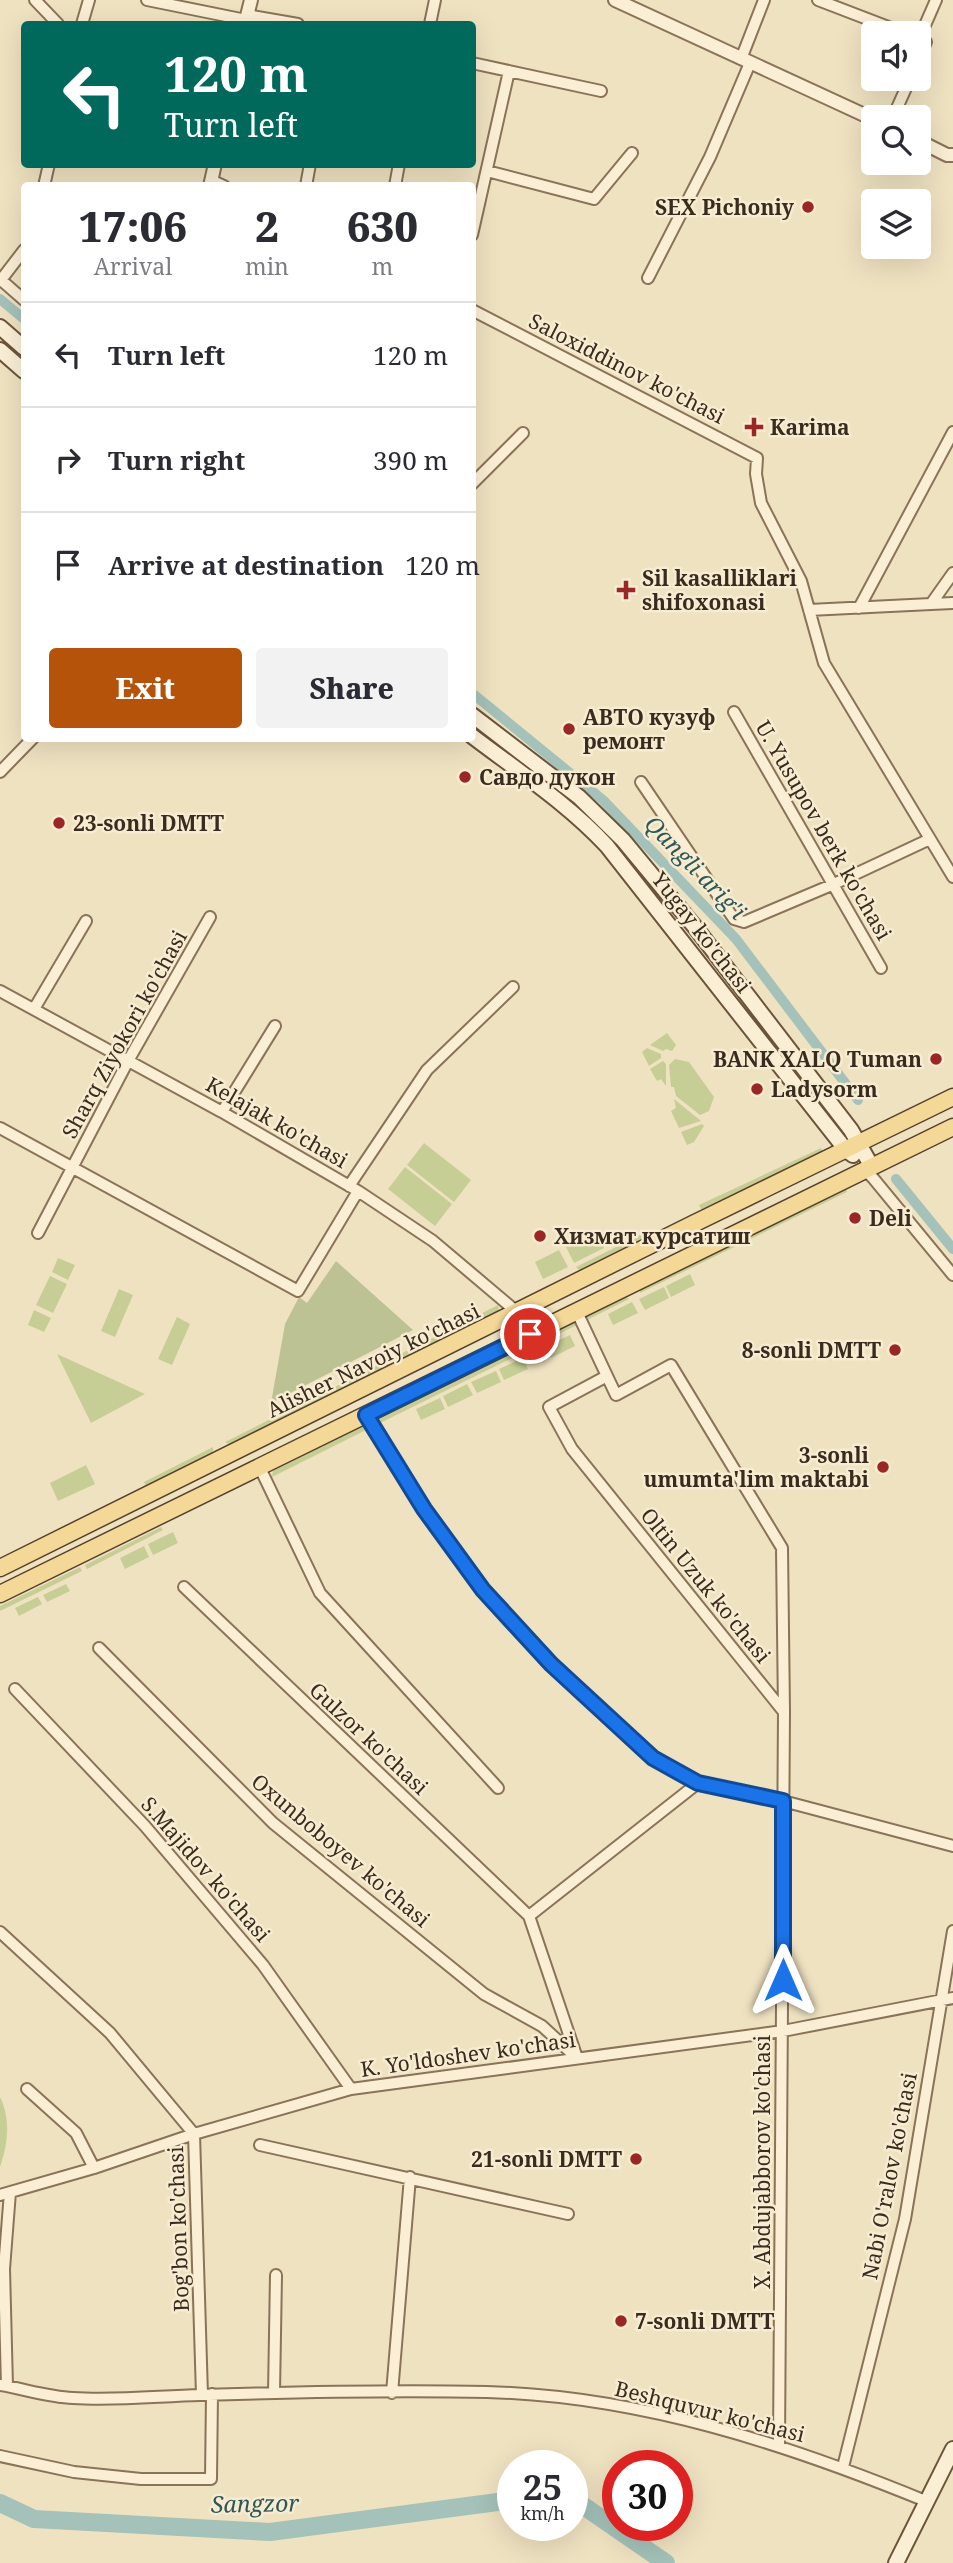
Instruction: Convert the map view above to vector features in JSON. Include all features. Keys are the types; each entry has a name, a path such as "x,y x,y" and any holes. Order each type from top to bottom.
{"main road":[{"path":"0,327 21,345"},
{"path":"0,350 21,368"},
{"name":"Yugay ko'chasi","path":"476,718 579,797 623,840 695,927 858,1155"},
{"name":"Yugay ko'chasi","path":"476,739 555,799 607,846 858,1155"},
{"name":"Alisher Navoiy ko'chasi","path":"0,1568 517,1312 858,1155 953,1097"},
{"name":"Alisher Navoiy ko'chasi","path":"0,1594 844,1180 858,1155 953,1127"},
{"path":"185,1476 196,1499"},
{"path":"896,2563 953,2449"}],"street":[{"path":"35,0 55,21"},
{"path":"83,21 89,0"},
{"path":"147,0 246,20 251,0"},
{"path":"431,21 435,0"},
{"path":"615,0 861,114"},
{"path":"648,278 710,157 746,61 764,0"},
{"path":"818,0 873,21"},
{"path":"927,21 936,0"},
{"path":"476,64 601,92"},
{"path":"476,218 509,71"},
{"path":"931,147 953,155"},
{"path":"487,171 594,199 632,153"},
{"path":"21,254 1,279 21,297"},
{"name":"Saloxiddinov ko'chasi","path":"476,312 757,458 756,474 761,503 801,581 824,663 953,877"},
{"path":"859,608 953,432"},
{"path":"476,480 523,433"},
{"path":"931,604 953,573"},
{"path":"809,610 953,603"},
{"name":"U. Yusupov berk ko'chasi","path":"734,712 881,968"},
{"path":"0,772 29,742"},
{"path":"641,782 734,919 744,922 930,839"},
{"name":"Sharq Ziyokori ko'chasi","path":"38,1233 128,1061 210,917"},
{"path":"34,1009 86,920"},
{"path":"354,1189 427,1070 513,987"},
{"name":"Kelajak ko'chasi","path":"0,991 222,1112 354,1189 433,1241 517,1312"},
{"path":"222,1112 275,1026"},
{"name":"Sharq Ziyokori ko'chasi","path":"0,1128 298,1291 354,1189"},
{"path":"858,1155 953,1275"},
{"path":"576,1310 607,1376"},
{"name":"X. Abdujabborov ko'chasi","path":"607,1376 615,1395 671,1365 782,1548 783,2031 779,2445"},
{"name":"Oltin Uzuk ko'chasi","path":"607,1376 549,1407 572,1450 784,1712"},
{"path":"366,1415 432,1520 483,1590 542,1655 653,1758 698,1783 783,1801 953,1846"},
{"path":"260,1468 320,1593 499,1788"},
{"name":"Gulzor ko'chasi","path":"184,1587 529,1916 577,2058"},
{"name":"Oxunboboyev ko'chasi","path":"99,1648 274,1823 484,1994 542,2026 577,2058"},
{"name":"S.Majidov ko'chasi","path":"15,1689 145,1826 263,1965 351,2089"},
{"path":"529,1916 698,1783"},
{"name":"Nabi O'ralov ko'chasi","path":"843,2467 905,2219 953,1931"},
{"name":"Bog'bon ko'chasi","path":"0,1932 110,2034 194,2134 207,2394"},
{"name":"K. Yo'ldoshev ko'chasi","path":"5,2194 94,2168 194,2134 351,2089 783,2031 953,1998"},
{"path":"27,2089 76,2133 94,2168"},
{"path":"260,2145 568,2214"},
{"path":"392,2393 411,2177"},
{"path":"3,2386 5,2194"},
{"path":"274,2393 276,2275"},
{"name":"Beshquvur ko'chasi","path":"3,2386 72,2398 489,2392 576,2400 655,2413 779,2445 843,2467 928,2502"},
{"path":"0,2455 74,2472 141,2479 211,2479 207,2394"}],"green space":[{"path":"667,1033 676,1045 672,1051 663,1051 650,1045"},
{"path":"647,1048 661,1054 661,1058 649,1066 642,1052"},
{"path":"675,1059 689,1062 714,1097 709,1111 700,1115 676,1096 674,1087 671,1087 669,1065"},
{"path":"663,1061 666,1064 666,1086 661,1079 657,1081 650,1069"},
{"path":"674,1099 701,1121 679,1128 671,1111 676,1108"},
{"path":"702,1124 704,1126 694,1142 687,1145 681,1132"},
{"path":"424,1143 471,1180 454,1202 407,1165"},
{"path":"821,1148 823,1152 704,1210 699,1205"},
{"path":"405,1167 452,1204 435,1226 388,1189"},
{"path":"845,1187 847,1192 640,1293 640,1289"},
{"path":"650,1230 650,1235 580,1271 576,1267"},
{"path":"597,1232 604,1248 574,1263 566,1247"},
{"path":"559,1250 568,1267 543,1279 535,1262"},
{"path":"58,1258 75,1265 68,1280 52,1272"},
{"path":"336,1261 413,1330 271,1403 285,1324 299,1297 307,1303"},
{"path":"690,1274 695,1285 671,1297 666,1286"},
{"path":"50,1276 67,1284 53,1313 36,1305"},
{"path":"664,1287 669,1298 645,1310 639,1299"},
{"path":"119,1289 133,1295 115,1337 101,1331"},
{"path":"625,1296 629,1299 583,1322 583,1317"},
{"path":"632,1302 638,1313 613,1325 608,1314"},
{"path":"498,1305 499,1311 230,1445 225,1442"},
{"path":"34,1310 51,1318 44,1332 28,1325"},
{"path":"177,1317 190,1324 172,1365 158,1359"},
{"path":"574,1320 577,1325 536,1345 537,1339"},
{"path":"570,1335 575,1346 551,1358 545,1347"},
{"path":"516,1349 526,1351 376,1425 373,1420"},
{"path":"57,1354 145,1394 91,1423"},
{"path":"523,1358 528,1369 504,1380 499,1369"},
{"path":"496,1371 501,1382 477,1393 471,1382"},
{"path":"467,1384 473,1395 448,1407 443,1396"},
{"path":"440,1398 445,1409 421,1420 416,1409"},
{"path":"367,1423 370,1428 272,1477 273,1470"},
{"path":"213,1447 213,1453 146,1486 144,1482"},
{"path":"86,1465 95,1484 58,1501 50,1483"},
{"path":"161,1527 163,1530 87,1569 85,1565"},
{"path":"173,1532 178,1543 153,1555 148,1544"},
{"path":"144,1546 149,1557 125,1569 120,1558"},
{"path":"80,1567 82,1571 0,1611 0,1606"},
{"path":"66,1584 70,1591 47,1602 43,1595"},
{"path":"38,1597 42,1604 19,1616 15,1608"},
{"path":"0,2097 6,2114 7,2132 0,2167"}],"waterway":[{"name":"Qangli arig'i","path":"0,299 21,316"},
{"name":"Qangli arig'i","path":"476,696 603,800 736,939 858,1100"},
{"name":"Qangli arig'i","path":"896,1179 953,1249"},
{"name":"Sangzor","path":"0,2503 34,2519 270,2532 497,2502"},
{"name":"Sangzor","path":"588,2509 666,2563"}],"place":[{"name":"SEX Pichoniy","path":"808,207"},
{"name":"Karima","path":"754,427"},
{"name":"Sil kasalliklari shifoxonasi","path":"626,590"},
{"name":"АВТО кузуф ремонт","path":"569,729"},
{"name":"Cавдо дукон","path":"465,777"},
{"name":"23-sonli DMTT","path":"59,823"},
{"name":"BANK XALQ Tuman","path":"936,1059"},
{"name":"Ladysorm","path":"757,1089"},
{"name":"Deli","path":"855,1218"},
{"name":"Хизмат курсатиш","path":"540,1236"},
{"name":"8-sonli DMTT","path":"895,1350"},
{"name":"3-sonli umumta'lim maktabi","path":"883,1467"},
{"name":"21-sonli DMTT","path":"636,2159"},
{"name":"7-sonli DMTT","path":"621,2321"}],"route":[{"path":"530,1334 366,1415 424,1509 483,1590 551,1664 653,1758 698,1783 783,1801 783,1980"}]}
